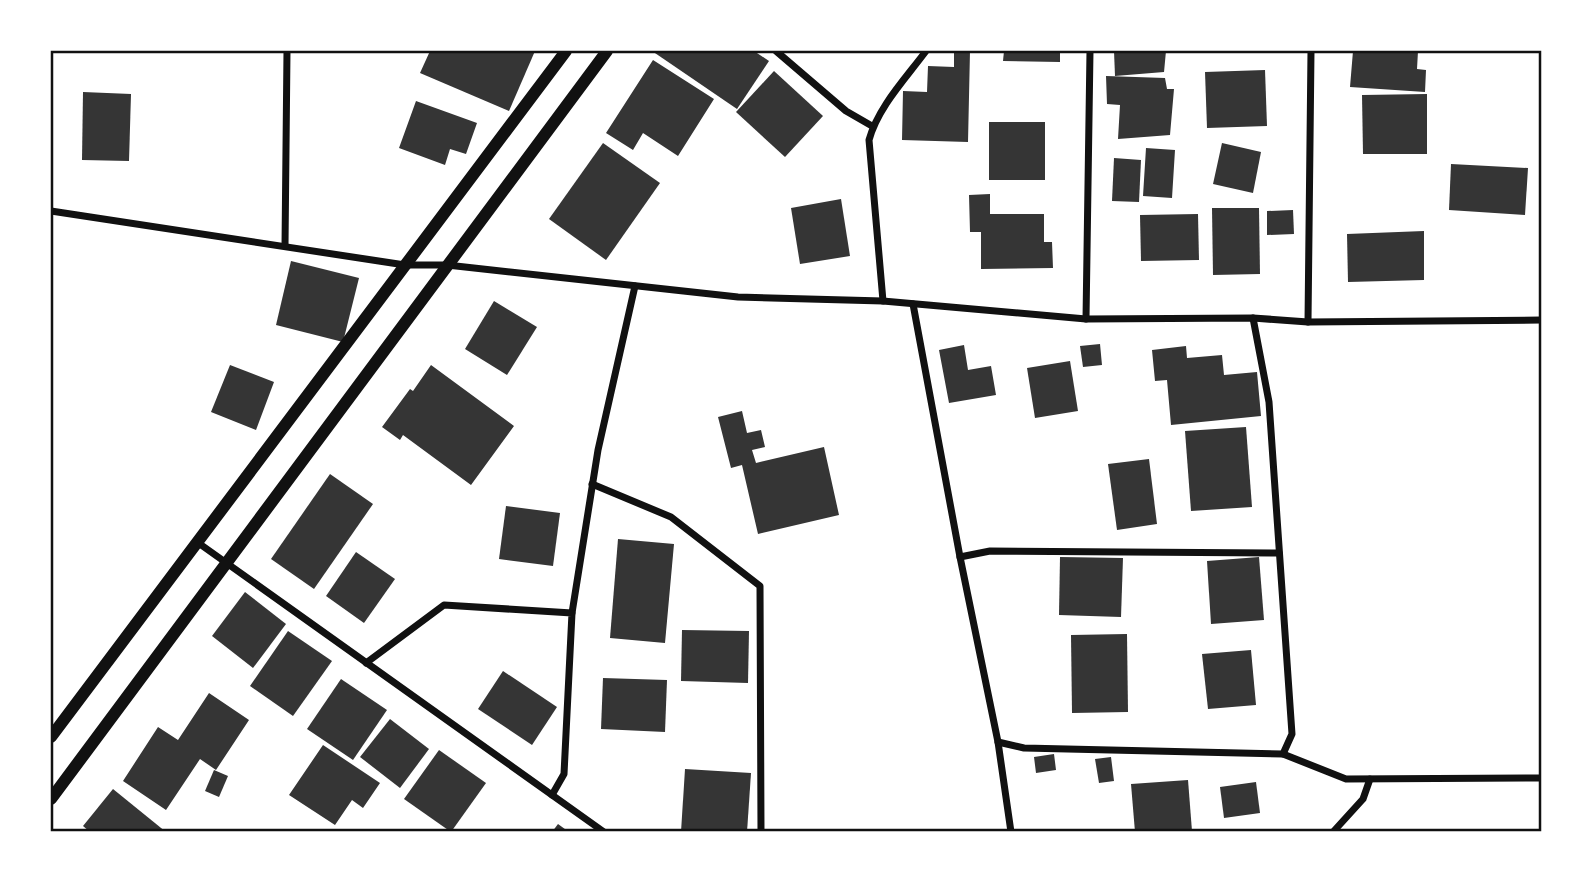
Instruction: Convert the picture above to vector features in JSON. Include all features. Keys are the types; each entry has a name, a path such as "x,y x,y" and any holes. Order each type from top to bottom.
{"street":[{"path":"285,246 287,51"},
{"path":"51,737 566,51"},
{"path":"51,799 607,51"},
{"path":"776,51 846,111 872,126"},
{"path":"883,301 869,139 872,126 926,51"},
{"path":"1086,319 1090,51"},
{"path":"1308,322 1311,51"},
{"path":"51,211 405,265 447,265 738,298 883,301 1086,319 1253,318 1308,322 1541,320"},
{"path":"552,795 564,774 572,613 592,484 635,286"},
{"path":"913,304 998,742 1011,832"},
{"path":"1253,318 1269,402 1292,734 1283,754"},
{"path":"592,484 671,517 760,586 761,832"},
{"path":"197,542 604,832"},
{"path":"960,557 990,551 1279,553"},
{"path":"366,663 444,606 572,613"},
{"path":"998,742 1024,748 1283,754 1346,779 1541,778"},
{"path":"1333,832 1363,799 1370,779"}],"building":[{"path":"430,51 535,51 509,111 420,73"},
{"path":"652,51 754,51 769,61 737,109"},
{"path":"954,51 970,51 968,142 902,140 903,91 927,92 928,66 954,67"},
{"path":"1004,51 1060,51 1060,62 1003,61"},
{"path":"1114,51 1166,51 1164,72 1115,76"},
{"path":"1353,51 1418,51 1417,69 1426,70 1425,92 1350,87"},
{"path":"653,60 714,99 678,156 643,133 633,150 606,133"},
{"path":"1265,70 1267,126 1207,128 1205,72"},
{"path":"774,71 823,116 785,157 736,112"},
{"path":"1106,76 1165,78 1167,89 1174,89 1170,135 1118,139 1120,105 1107,104"},
{"path":"83,92 131,94 129,161 82,160"},
{"path":"1427,94 1427,154 1363,154 1362,95"},
{"path":"416,101 477,123 466,154 450,149 445,165 399,148"},
{"path":"989,122 1045,122 1045,180 989,180"},
{"path":"603,143 660,183 606,260 549,219"},
{"path":"1222,143 1261,152 1253,193 1213,184"},
{"path":"1146,148 1175,150 1172,198 1143,196"},
{"path":"1114,158 1141,160 1139,202 1112,201"},
{"path":"1451,164 1528,168 1525,215 1449,210"},
{"path":"990,194 990,214 1044,214 1044,242 1052,242 1053,268 981,269 981,232 970,232 969,195"},
{"path":"841,199 850,256 800,264 791,208"},
{"path":"1212,208 1259,208 1260,274 1213,275"},
{"path":"1293,210 1294,234 1267,235 1267,211"},
{"path":"1198,214 1199,260 1141,261 1140,215"},
{"path":"1424,231 1424,280 1348,282 1347,234"},
{"path":"291,261 359,278 343,342 276,325"},
{"path":"494,301 537,327 507,375 465,349"},
{"path":"1100,344 1102,365 1083,367 1080,346"},
{"path":"964,345 968,370 991,366 996,395 949,403 939,350"},
{"path":"1186,346 1187,358 1222,355 1224,375 1257,372 1261,416 1171,425 1167,380 1155,381 1152,350"},
{"path":"1070,361 1078,411 1035,418 1027,368"},
{"path":"230,365 274,382 256,430 211,412"},
{"path":"431,365 514,426 471,485 403,435 400,440 382,427"},
{"path":"742,411 747,433 761,430 765,447 752,450 756,463 824,447 839,515 758,534 742,465 731,468 718,417"},
{"path":"1246,427 1252,507 1191,511 1185,431"},
{"path":"1149,459 1157,524 1117,530 1108,464"},
{"path":"330,474 373,504 314,589 271,559"},
{"path":"506,506 560,513 553,566 499,559"},
{"path":"618,539 674,544 665,643 610,638"},
{"path":"356,552 395,579 364,623 326,596"},
{"path":"1060,557 1123,558 1121,617 1059,615"},
{"path":"1259,557 1264,620 1211,624 1207,561"},
{"path":"245,592 286,624 253,668 212,636"},
{"path":"682,630 749,631 748,683 681,681"},
{"path":"288,631 332,661 293,716 250,686"},
{"path":"1127,634 1128,712 1072,713 1071,635"},
{"path":"1251,650 1256,705 1208,709 1202,654"},
{"path":"503,671 557,707 532,745 478,709"},
{"path":"603,678 667,680 665,732 601,729"},
{"path":"341,679 387,710 353,760 307,729"},
{"path":"209,693 249,720 216,770 200,759 166,810 123,781 158,727 178,740"},
{"path":"390,719 429,749 400,788 360,757"},
{"path":"323,745 380,783 363,808 352,800 335,825 289,795"},
{"path":"439,750 486,783 451,832 404,799"},
{"path":"1054,754 1056,770 1036,773 1034,757"},
{"path":"1111,757 1114,781 1099,783 1095,759"},
{"path":"685,769 751,773 747,832 681,832"},
{"path":"214,770 228,776 219,797 205,791"},
{"path":"1188,780 1192,831 1135,832 1131,784"},
{"path":"1256,782 1260,813 1224,818 1220,787"},
{"path":"113,789 166,832 90,832 83,826"},
{"path":"558,824 569,832 552,832"}]}
